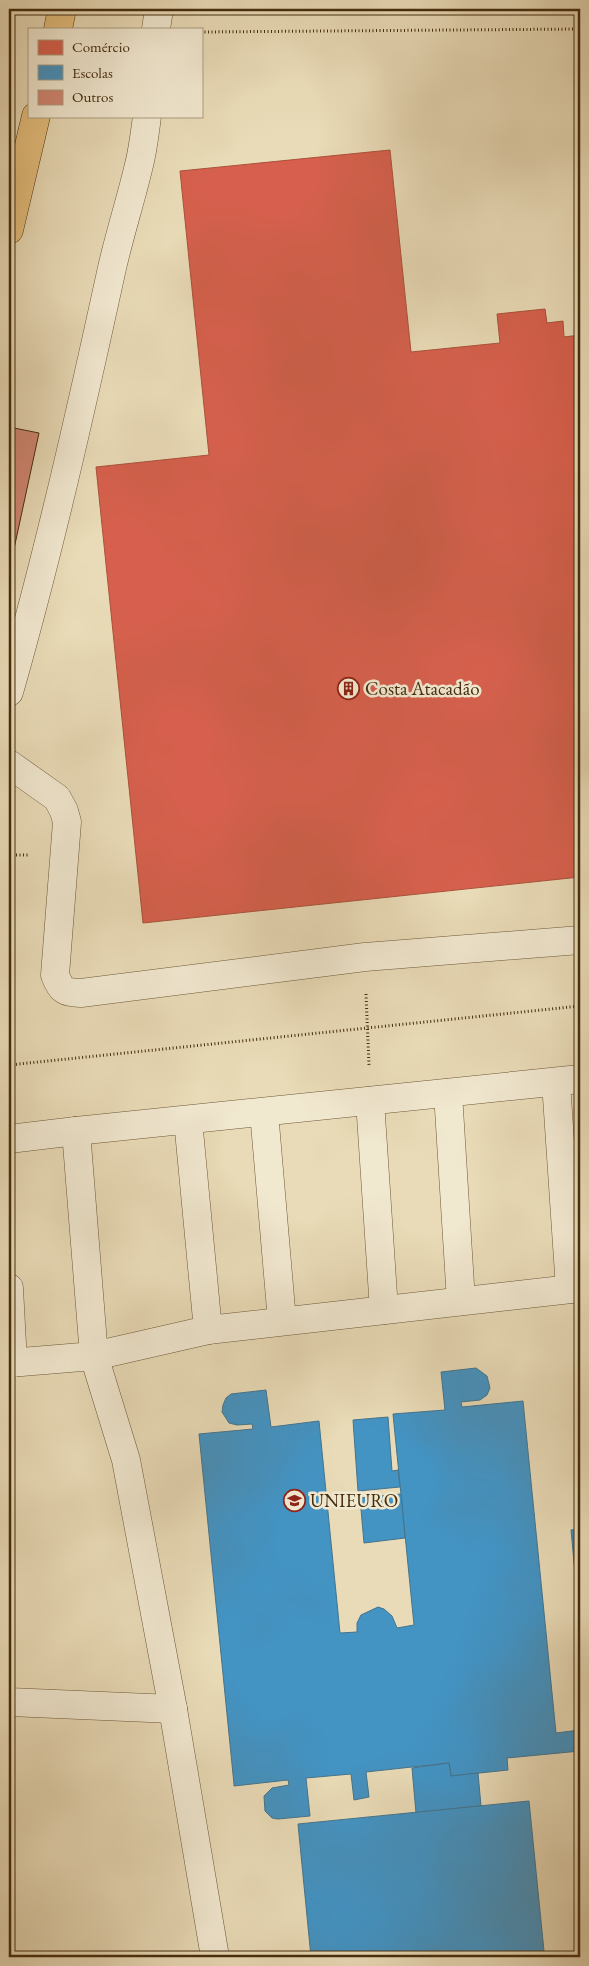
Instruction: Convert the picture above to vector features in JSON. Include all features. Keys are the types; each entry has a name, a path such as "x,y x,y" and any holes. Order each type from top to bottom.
{"main road":[{"path":"58,28 62,9"},
{"path":"9,230 36,118"}],"lane":[{"path":"156,28 159,9"},
{"path":"9,692 50,539 101,324 112,267 139,164 147,118"},
{"path":"9,764 57,798 64,811 66,822 55,975 59,986 66,992 80,993 365,957 580,940"},
{"path":"9,1139 568,1080 575,1289 208,1330 94,1356 11,1363 9,1288"},
{"path":"448,1093 461,1301"},
{"path":"370,1101 384,1310"},
{"path":"264,1112 282,1321"},
{"path":"188,1120 208,1330"},
{"path":"76,1131 94,1356 126,1460 173,1709 215,1957"},
{"path":"9,1702 173,1709"}],"path":[{"path":"202,32 580,29"},
{"path":"365,957 370,1101"},
{"path":"9,1065 580,1006"}],"building: Comércio":[{"name":"Costa Atacadão","path":"390,150 411,352 500,343 497,314 545,309 547,323 563,321 564,337 580,335 580,877 143,923 96,467 209,455 180,171"}],"building: Escolas":[{"path":"476,1368 487,1376 490,1388 487,1395 480,1400 461,1402 462,1407 523,1401 556,1733 580,1730 580,1751 507,1758 508,1770 451,1776 449,1763 366,1772 369,1797 354,1800 351,1774 306,1778 310,1816 272,1818 265,1811 264,1796 272,1788 289,1785 288,1780 234,1786 199,1434 253,1429 252,1424 237,1425 229,1423 222,1412 223,1405 226,1398 231,1394 266,1390 271,1427 319,1421 340,1633 357,1632 357,1623 361,1615 378,1607 384,1609 392,1616 397,1628 414,1625 393,1414 445,1410 441,1372"},
{"path":"388,1417 392,1471 398,1470 400,1487 358,1491 353,1420"},
{"path":"401,1494 405,1538 364,1543 360,1498"},
{"path":"580,1529 580,1626 571,1530"},
{"path":"449,1763 451,1776 478,1773 481,1806 416,1813 412,1768"},
{"path":"529,1801 544,1951 481,1957 311,1957 298,1824"}],"building: Outros":[{"path":"9,427 39,433 9,572"}],"place":[{"name":"Costa Atacadão","path":"349,688"},
{"name":"UNIEURO","path":"294,1500"}]}
